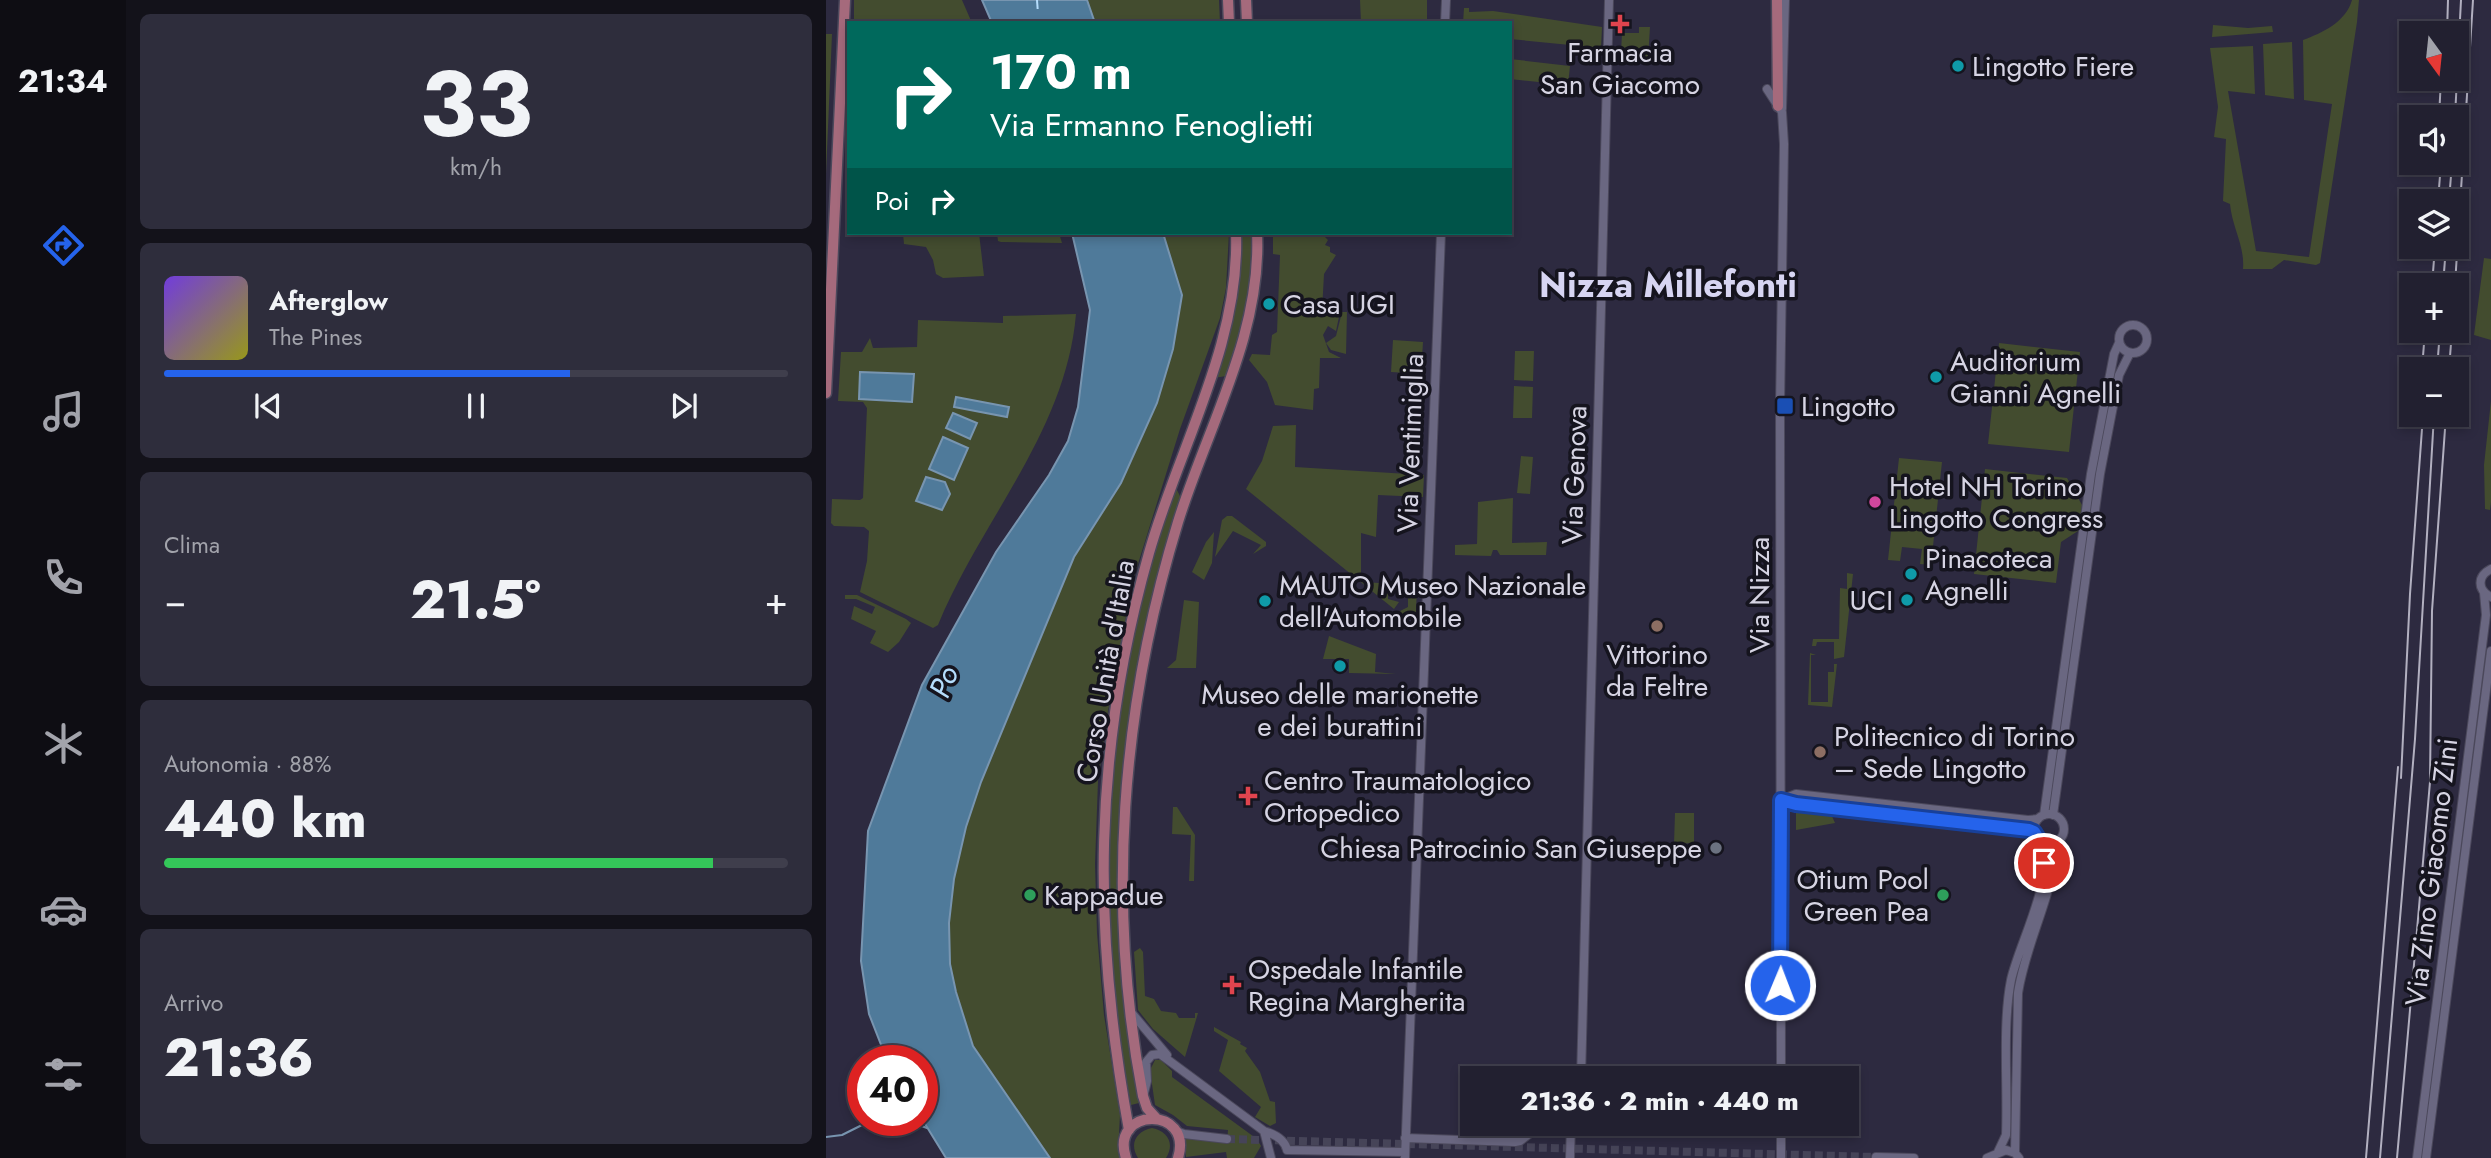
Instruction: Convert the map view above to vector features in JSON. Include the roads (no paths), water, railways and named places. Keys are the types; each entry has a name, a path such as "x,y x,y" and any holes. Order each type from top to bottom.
{"main road":[{"path":"826,393 845,0"},
{"path":"1228,0 1229,21"},
{"path":"1246,0 1247,21"},
{"path":"1777,0 1780,109"},
{"name":"Corso Unità d'Italia","path":"1126,1158 1124,1142 1129,1130 1110,1014 1104,943 1103,827 1106,787 1121,676 1137,599 1160,515 1225,336 1235,281 1236,235"},
{"name":"Corso Unità d'Italia","path":"1156,1118 1147,1108 1143,1096 1129,1010 1122,863 1125,786 1146,645 1186,497 1243,342 1253,282 1256,235"},
{"path":"1186,497 1178,485 1200,424 1205,390"},
{"path":"1129,1130 1141,1120 1156,1118 1167,1122 1176,1130 1181,1145 1178,1158"}],"street":[{"path":"1445,21 1446,0"},
{"name":"Via Genova","path":"1581,1066 1609,0"},
{"name":"Via Nizza","path":"1781,1066 1780,109 1785,0"},
{"path":"1766,89 1780,109"},
{"name":"Via Ventimiglia","path":"1405,1155 1441,235"},
{"path":"2045,816 2091,474 2114,354 2124,327 2135,325 2144,329 2148,338 2141,352 2130,353 2123,350 2119,343"},
{"path":"2034,832 2045,816 2098,486 2119,375 2130,353"},
{"name":"Via Zino Giacomo Zini","path":"2417,1158 2486,615 2488,595 2480,582 2490,568"},
{"name":"Via Zino Giacomo Zini","path":"2426,1158 2491,651"},
{"path":"1781,800 1796,794 2028,820 2045,816 2063,826 2063,833 2057,841 2048,893 2023,968 2018,993 2017,1155 2006,1150 1987,1158"},
{"path":"1781,800 2034,832 2040,841 2044,854 2039,891 2009,992 2006,1131 1998,1152"},
{"path":"2040,841 2057,841"},
{"path":"1129,1010 1174,1062"},
{"path":"1143,1096 1148,1058 1160,1054 1280,1140 1285,1154 1405,1155"},
{"path":"1176,1130 1184,1135 1227,1139"},
{"path":"1264,1130 1271,1158"},
{"path":"1405,1138 1520,1141 1526,1136"},
{"path":"1570,1158 1571,1136"},
{"path":"1781,1136 1781,1158"},
{"path":"1268,1145 1274,1140 1280,1140"},
{"path":"1876,1157 1914,1158"}],"water":[{"path":"982,0 1087,0 1094,21 991,21"},
{"name":"Po","path":"1072,235 1164,235 1182,295 1173,349 1157,403 1121,483 1074,557 981,782 966,827 954,879 949,923 950,964 973,1046 1050,1158 946,1158 932,1136 938,1136 938,1045 881,1045 869,1014 861,961 868,831 922,685 996,552 1049,475 1068,441 1078,407 1090,310"},
{"path":"860,372 914,374 912,402 859,399"},
{"path":"956,397 1009,407 1007,417 954,407"},
{"path":"953,413 977,423 970,439 946,428"},
{"path":"943,437 968,448 954,480 929,469"},
{"path":"926,477 945,482 950,494 942,510 916,501"}],"waterway":[{"path":"826,1137 847,1132"}],"tunnel":[{"path":"1227,1139 1876,1157"}],"railway":[{"path":"2447,21 2448,0"},
{"path":"2456,105 2461,0"},
{"path":"2456,273 2473,0"},
{"path":"2440,91 2440,105"},
{"path":"2439,189 2440,175"},
{"path":"2450,189 2451,175"},
{"path":"2433,273 2434,259"},
{"path":"2444,273 2445,259"},
{"path":"2423,357 2424,343"},
{"path":"2438,357 2439,343"},
{"path":"2450,357 2451,343"},
{"path":"2401,778 2422,427"},
{"path":"2380,1158 2415,739 2433,427"},
{"path":"2397,1158 2430,782 2432,611 2445,427"},
{"path":"2366,1158 2398,767"}],"place":[{"name":"Farmacia San Giacomo","path":"1620,24"},
{"name":"Lingotto Fiere","path":"1958,66"},
{"name":"Casa UGI","path":"1269,304"},
{"name":"Auditorium Gianni Agnelli","path":"1936,377"},
{"name":"Lingotto","path":"1785,406"},
{"name":"Hotel NH Torino Lingotto Congress","path":"1875,502"},
{"name":"Pinacoteca Agnelli","path":"1911,574"},
{"name":"UCI","path":"1907,600"},
{"name":"MAUTO Museo Nazionale dell'Automobile","path":"1265,601"},
{"name":"Vittorino da Feltre","path":"1657,626"},
{"name":"Museo delle marionette e dei burattini","path":"1340,666"},
{"name":"Politecnico di Torino – Sede Lingotto","path":"1820,752"},
{"name":"Centro Traumatologico Ortopedico","path":"1248,796"},
{"name":"Chiesa Patrocinio San Giuseppe","path":"1716,848"},
{"name":"Kappadue","path":"1030,895"},
{"name":"Otium Pool Green Pea","path":"1943,895"},
{"name":"Ospedale Infantile Regina Margherita","path":"1232,985"}],"district":[{"name":"Nizza Millefonti","path":"1668,285"}]}
